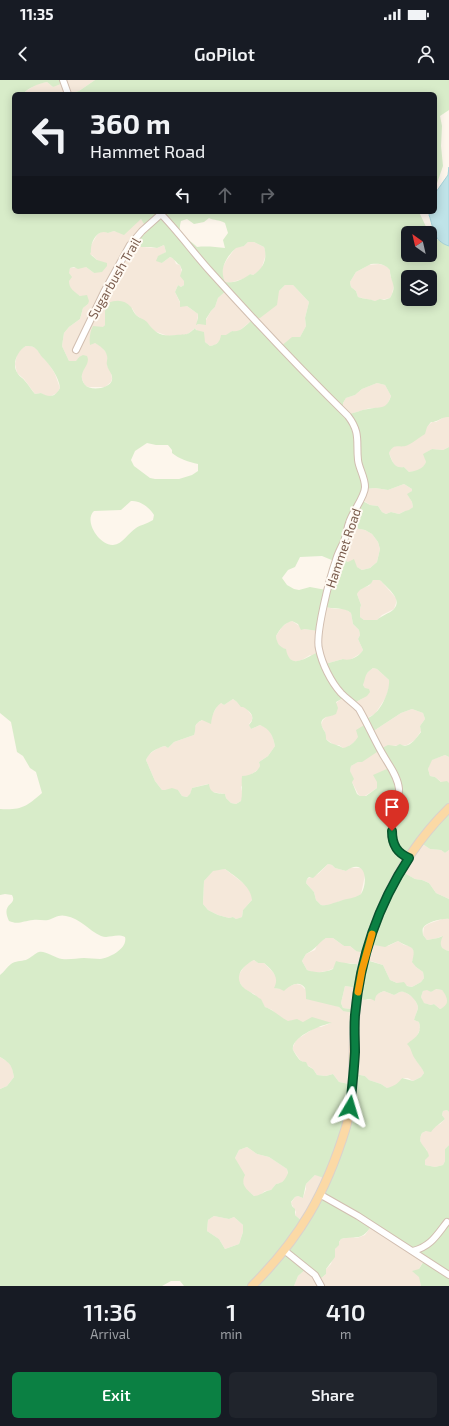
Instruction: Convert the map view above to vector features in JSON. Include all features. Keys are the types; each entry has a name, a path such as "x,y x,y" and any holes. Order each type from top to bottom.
{"main road":[{"path":"252,1286 270,1268 309,1215 320,1195 340,1149 350,1107 355,1051 355,1015 360,979 366,953 385,900 409,858 429,830 449,808"}],"street":[{"path":"63,80 67,92"},
{"name":"Sugarbush Trail","path":"76,350 104,292 130,245 159,214"},
{"name":"Hammet Road","path":"161,214 286,354 348,416 354,424 357,436 358,460 365,486 364,492 349,523 345,539 336,559 321,618 318,648 327,670 335,684 348,700 354,703 358,709 395,776 399,789 392,839 393,844 398,851 409,858"},
{"path":"320,1195 358,1216 449,1275"},
{"path":"413,1251 430,1244 447,1222"},
{"path":"284,1250 315,1275 321,1286"}],"shaded area":[{"path":"63,80 95,80 75,92 25,92 37,84 47,82 53,87"},
{"path":"141,219 149,231 142,247 157,248 164,245 166,252 161,255 162,263 170,257 174,259 176,264 180,265 184,285 181,287 178,285 175,292 181,305 187,306 198,314 197,325 206,320 215,307 218,298 227,290 279,291 285,285 293,285 309,302 305,318 306,326 300,337 280,347 252,320 239,331 232,331 215,345 210,346 205,342 195,328 183,336 168,336 154,331 146,322 136,315 132,308 105,311 105,325 95,343 101,346 108,355 107,366 111,372 112,379 111,382 105,387 85,386 82,379 82,372 84,368 79,357 76,362 69,361 62,346 64,333 69,327 80,319 83,308 88,304 72,291 69,285 68,273 70,268 86,267 94,273 97,260 89,254 91,252 90,247 97,235 101,232 108,233 114,231 121,233"},
{"path":"248,242 254,242 264,247 266,254 261,270 253,275 250,274 246,278 229,283 225,282 222,275 223,267 226,261 236,247 244,246"},
{"path":"379,264 386,266 391,270 390,275 394,284 390,298 375,301 358,297 356,291 351,287 350,282 356,272 369,265"},
{"path":"26,346 36,348 47,361 55,374 60,388 57,393 47,397 41,393 35,394 24,379 17,373 15,364 17,355 21,349"},
{"path":"377,383 385,385 391,396 387,405 382,408 370,408 347,415 343,411 343,403 346,398 355,395 362,389"},
{"path":"446,416 449,417 449,447 443,450 432,449 424,454 426,462 425,465 418,471 409,472 404,467 400,468 394,465 389,453 390,449 395,446 407,445 432,422 436,422"},
{"path":"404,484 412,489 408,495 413,507 409,511 399,514 391,512 386,514 382,512 378,506 370,505 361,499 365,489 375,488 388,490"},
{"path":"349,527 365,530 372,534 378,542 380,549 377,562 370,568 362,570 338,557"},
{"path":"373,580 381,581 396,598 396,603 394,609 382,615 377,620 364,620 360,617 361,605 357,594 358,591 364,587 369,586"},
{"path":"324,607 345,609 351,613 353,624 359,630 360,635 358,639 363,650 361,653 346,661 343,659 325,664 310,655 302,660 294,662 286,655 285,649 281,648 277,643 276,636 282,627 288,622 292,621 304,629 319,631"},
{"path":"373,668 377,669 389,680 389,687 386,697 375,714 365,719 367,724 356,741 346,748 339,745 334,745 326,739 325,732 321,725 323,720 327,716 331,716 336,703 345,696 354,703 363,698 365,688 363,685 364,677"},
{"path":"233,699 247,709 252,716 252,720 249,724 251,729 260,725 268,728 275,746 268,756 259,762 259,769 249,776 241,787 243,796 241,801 236,804 231,803 226,798 225,794 212,792 209,789 208,784 192,788 190,795 187,797 182,796 178,790 162,790 155,781 146,760 148,755 158,748 165,746 168,748 174,742 194,735 197,723 213,714 218,704 221,703 224,705"},
{"path":"412,709 423,713 425,719 420,726 421,731 415,740 407,745 388,746 380,749 372,732 401,713"},
{"path":"380,749 389,766 377,782 377,788 365,796 360,796 352,782 350,771 351,766"},
{"path":"445,755 449,757 449,788 435,777 430,776 428,769 431,760"},
{"path":"421,843 430,849 441,850 445,853 449,850 449,899 436,893 429,883 415,879 401,871"},
{"path":"328,864 346,871 350,868 361,868 365,872 365,875 361,894 354,899 340,901 329,906 321,905 316,900 314,892 306,883 307,879 318,874"},
{"path":"225,869 247,886 252,896 252,900 243,910 242,917 236,919 233,917 229,918 218,915 208,910 203,904 204,881 213,870"},
{"path":"445,918 449,919 449,951 444,950 440,945 442,936 427,940 423,935 424,927"},
{"path":"326,938 333,938 344,946 350,946 356,951 369,944 388,946 398,941 404,945 410,946 413,949 415,957 412,961 416,967 423,972 424,978 421,982 412,987 397,983 390,980 383,965 371,961 363,965 350,963 344,964 327,971 315,973 307,970 302,961 306,954 315,950 318,943"},
{"path":"254,960 258,963 264,963 273,972 277,978 275,988 280,989 296,984 301,985 305,989 339,1007 343,1011 355,1010 343,1008 341,1003 345,986 358,988 367,1000 384,991 394,995 400,992 405,992 414,998 418,1008 414,1020 419,1022 420,1029 412,1048 415,1059 424,1073 421,1077 413,1081 408,1078 402,1078 399,1083 393,1087 387,1088 381,1084 369,1080 365,1076 355,1074 349,1084 339,1082 333,1074 326,1076 317,1075 313,1069 300,1060 293,1050 293,1047 296,1040 316,1027 321,1027 331,1023 303,1022 293,1020 288,1022 272,1010 265,1007 254,994 244,989 238,980 238,976 246,964"},
{"path":"427,989 431,992 435,989 442,990 448,997 447,1006 440,1009 434,1004 431,1005 423,1003 421,997 423,991"},
{"path":"0,1057 8,1062 12,1067 14,1077 7,1086 0,1089"},
{"path":"447,1110 449,1112 449,1145 445,1149 445,1161 443,1165 435,1167 425,1165 427,1150 421,1144 420,1138 422,1133 440,1124 445,1119 442,1115 443,1111"},
{"path":"247,1147 257,1154 269,1157 287,1169 288,1174 286,1179 281,1183 276,1184 271,1190 265,1191 259,1196 254,1196 245,1189 235,1158 239,1150"},
{"path":"316,1174 327,1179 303,1222 295,1215 296,1212 291,1203 295,1197 298,1196 303,1198 306,1184"},
{"path":"214,1216 229,1219 234,1217 243,1225 243,1232 239,1244 225,1249 219,1239 207,1231 208,1220"},
{"path":"372,1225 424,1260 419,1269 421,1286 294,1286 298,1276 307,1268 319,1280 326,1274 326,1269 331,1264 335,1249 341,1239 351,1237 357,1238 365,1235"}],"green space":[{"path":"0,80 63,80 63,83 53,87 47,82 34,86 25,92 12,92 12,214 162,214 164,216 166,214 420,214 426,226 401,226 401,262 437,262 437,239 449,245 449,417 431,422 427,427 425,434 408,445 393,448 389,453 396,466 404,467 409,472 419,469 425,464 426,462 423,454 432,449 443,450 449,447 449,757 445,755 432,760 428,769 430,776 435,777 441,782 447,781 449,783 449,850 445,853 441,850 430,849 421,843 401,871 415,879 429,883 436,893 449,899 449,919 431,922 423,928 423,935 427,940 443,936 441,946 449,951 449,1112 447,1110 443,1111 442,1115 445,1119 431,1132 426,1131 422,1133 420,1140 429,1156 425,1160 425,1165 435,1167 443,1165 445,1161 445,1149 449,1145 449,1286 421,1286 419,1277 412,1271 419,1269 425,1259 372,1225 362,1236 341,1239 339,1245 335,1249 335,1257 326,1269 326,1274 319,1280 307,1268 298,1276 294,1286 184,1286 180,1281 171,1281 162,1286 0,1286 0,1089 7,1086 14,1077 10,1065 0,1057 0,975 13,963 26,960 39,952 44,952 62,959 100,959 109,957 117,952 124,945 125,941 125,937 122,936 104,937 96,934 71,917 59,916 48,920 35,920 18,923 9,921 7,910 13,901 12,895 0,895 0,809 14,809 23,807 32,802 42,793 36,772 30,768 23,756 17,752 11,722 0,713","holes":["209,218 225,223 228,233 223,240 225,248 197,247 181,234 181,221 187,219 194,224 204,222","141,219 148,231 140,238 139,245 141,247 157,248 164,245 166,252 158,256 156,261 162,263 170,257 180,265 182,270 180,276 184,281 184,285 181,287 178,285 175,292 180,302 180,307 187,306 198,314 196,325 206,325 206,319 215,307 218,298 227,290 252,320 238,331 232,331 226,335 221,335 218,343 210,346 205,342 204,332 196,330 195,328 186,334 162,335 153,329 146,321 136,315 131,307 126,303 118,301 108,303 105,311 105,325 103,327 93,326 90,333 90,345 95,343 105,352 107,357 107,365 112,376 112,380 104,387 88,387 82,380 88,360 87,356 83,355 76,361 69,361 62,346 64,333 69,327 80,319 83,308 89,301 87,295 80,296 71,288 69,281 72,277 69,273 70,268 74,267 78,269 86,267 94,273 102,272 107,266 107,263 97,260 90,254 93,241 98,234 114,231 124,235","248,242 254,242 264,247 265,260 262,267 253,275 250,274 238,281 225,282 223,277 224,264 229,255 236,248 244,246","371,264 379,264 384,265 390,270 394,286 390,298 375,301 358,297 356,291 351,287 350,282 356,272","285,285 293,285 309,302 305,318 306,326 300,337 292,337 280,347 254,318 260,318 277,305 279,291","26,346 32,346 48,364 54,372 60,388 54,395 47,396 41,393 35,394 19,375 16,370 15,363 20,351","377,383 385,385 391,396 385,406 347,415 343,411 343,403 346,398 355,395 362,389","147,443 168,445 172,450 172,453 175,455 184,460 198,464 198,471 192,475 179,479 155,479 150,478 134,466 131,460 135,451","404,484 412,489 412,491 407,494 413,507 399,514 391,512 386,514 382,512 378,506 370,505 361,500 365,489 375,488 388,490","131,501 138,502 150,510 154,515 153,520 133,530 120,543 113,545 103,542 94,532 90,521 91,515 94,511 121,510","349,527 365,530 372,534 378,542 380,549 377,562 370,568 362,570 357,567 354,559 348,562 338,557","322,556 334,561 326,590 310,587 299,590 287,585 282,578 288,570 295,567 300,557","373,580 379,580 393,594 397,601 396,605 392,611 377,620 364,620 360,617 361,605 357,594","324,607 338,608 348,611 351,613 353,624 359,630 360,635 358,639 363,650 354,658 348,660 343,659 325,664 319,652 300,661 291,660 286,649 277,641 276,636 284,625 292,621 298,624 301,630 318,631","373,668 377,669 389,680 387,694 382,704 376,712 365,719 366,724 356,730 358,737 350,745 343,748 330,742 326,739 326,734 321,722 322,720 336,714 338,708 336,702 345,697 354,703 367,696 370,692 369,689 365,688 363,685 367,674","233,699 241,707 250,712 252,721 249,725 251,729 260,725 266,729 272,736 275,746 268,756 259,762 260,766 257,771 250,775 242,776 241,801 236,804 231,803 226,798 225,794 212,791 209,784 192,788 187,797 182,796 178,790 172,788 162,790 155,781 146,760 147,757 156,749 165,746 168,748 174,742 194,735 197,723 202,720 211,724 217,707 221,703 224,705","412,709 423,713 425,719 420,726 421,732 415,740 406,746 400,744 396,746 388,745 380,749 372,732 401,713","380,750 389,768 373,775 377,782 377,788 366,796 360,796 357,794 352,782 354,779 350,771 351,766 358,762 362,762","328,864 346,871 352,867 357,867 364,872 365,883 361,894 358,896 321,905 316,900 314,892 306,883 309,877 313,878","225,869 242,882 249,890 252,900 243,910 242,917 236,919 233,917 229,918 208,910 203,904 204,881 213,871","326,938 333,938 344,946 350,946 356,951 364,953 369,944 385,947 398,941 413,950 412,962 423,972 424,978 421,982 412,987 407,986 404,982 397,983 390,980 383,965 366,960 363,965 336,961 333,969 323,972 307,970 302,961 306,954 312,951","254,960 258,963 264,963 276,977 276,984 274,988 284,991 291,985 300,984 305,988 306,999 339,1007 343,1011 355,1013 356,1010 343,1008 341,1003 345,986 358,988 359,1000 371,999 375,1001 377,995 384,991 394,995 400,992 409,994 418,1005 414,1020 419,1022 420,1030 418,1035 407,1044 424,1073 421,1077 413,1081 402,1078 399,1082 387,1088 381,1084 369,1080 365,1076 355,1074 349,1084 339,1082 333,1074 326,1076 317,1075 306,1062 299,1059 293,1050 293,1045 308,1032 332,1023 312,1017 303,1022 297,1019 288,1021 265,1007 261,999 245,989 239,981 240,973","436,989 442,990 447,999 445,1006 440,1009 434,1004 431,1005 424,1003 421,997 423,991 427,990 431,992","247,1147 257,1154 269,1157 287,1169 288,1173 284,1181 276,1184 271,1190 254,1196 245,1187 243,1182 245,1175 235,1158 239,1150","315,1175 327,1179 303,1222 295,1215 295,1209 291,1202 295,1197 298,1196 303,1198 306,1184","214,1216 229,1219 234,1217 243,1225 243,1232 239,1244 225,1249 219,1239 207,1231 208,1220"]},
{"path":"95,80 449,80 449,110 440,116 442,126 441,146 443,166 437,183 437,92 75,92"}],"water":[{"path":"449,167 449,246 437,238 437,226 432,226 429,215 437,214 437,191 448,175"}],"slow traffic":[{"path":"358,992 362,970 372,934"}],"route":[{"path":"350,1107 354,1072 355,1015 362,970 374,928 381,910 389,891 409,858 404,856 395,848 392,839 392,831"}]}
